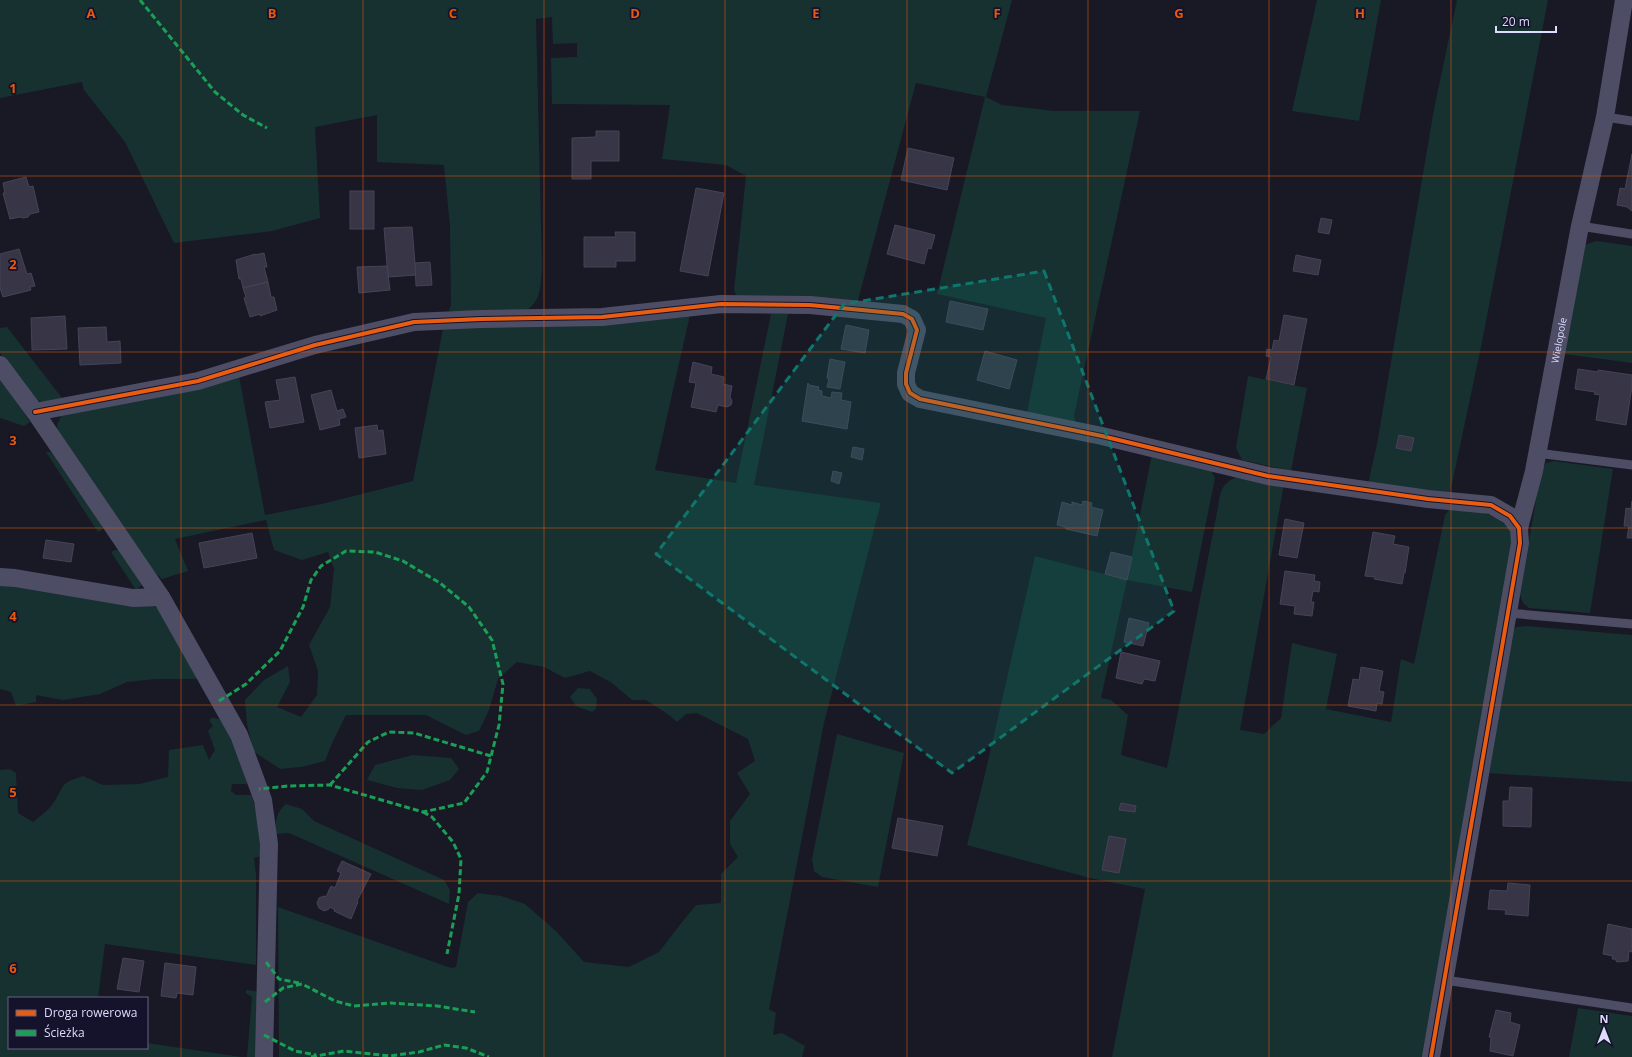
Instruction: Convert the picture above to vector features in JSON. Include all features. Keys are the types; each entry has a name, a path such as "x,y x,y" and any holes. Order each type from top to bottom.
{"street":[{"name":"Wielopole","path":"1431,1057 1520,543 1519,528 1537,453 1580,226 1605,117 1624,0"},
{"path":"35,412 198,381 315,345 414,322 481,318 602,317 721,304 810,306 903,314 912,319 917,330 906,373 906,384 910,393 920,398 1102,436 1268,476 1428,499 1491,505 1510,516 1519,528"},
{"path":"0,365 35,412 160,597 239,735 263,800 269,844 264,1057"},
{"path":"0,577 15,578 133,598 160,597"}],"lane":[{"path":"1605,117 1632,121"},
{"path":"1580,226 1632,234"},
{"path":"1537,453 1632,465"},
{"path":"1508,613 1632,624"},
{"path":"1445,980 1632,1008"}],"highlighted area":[{"path":"1044,271 1174,611 952,773 656,554 844,304"}],"green space":[{"path":"0,0 1012,0 986,97 1002,105 1055,111 1140,111 1074,416 1076,423 1026,417 1046,318 937,294 985,97 916,83 857,304 737,297 734,290 746,176 726,165 662,159 670,105 552,104 551,58 577,57 577,43 553,44 552,17 536,19 542,266 540,290 535,302 530,307 524,312 515,315 449,311 451,305 450,227 444,165 377,162 377,115 315,127 320,218 272,231 174,243 125,142 84,90 82,82 0,98"},
{"path":"1317,0 1381,0 1359,121 1292,111"},
{"path":"1457,0 1548,0 1481,347 1450,493 1368,484 1377,444 1434,109"},
{"path":"1596,241 1632,246 1632,363 1564,354 1585,245"},
{"path":"771,314 788,314 754,485 881,503 824,723 769,1009 776,1013 773,1035 782,1033 805,1046 802,1057 279,1057 278,907 451,968 456,967 468,902 478,893 501,896 525,904 557,932 584,962 629,967 659,952 696,905 721,903 721,874 738,857 730,844 730,821 750,794 737,773 755,761 748,739 697,713 686,714 677,722 646,700 632,700 612,683 590,671 565,678 544,667 517,662 498,679 489,710 479,731 466,735 426,715 346,715 325,761 301,767 280,769 253,751 247,724 245,700 264,680 288,666 290,682 277,707 301,717 317,695 318,671 309,645 330,607 334,569 328,552 302,560 274,550 266,520 175,539 188,571 162,579 152,570 58,432 57,425 61,416 239,376 265,515 326,503 413,481 444,324 690,315 655,470 736,483"},
{"path":"7,327 62,398 42,402 35,400 0,353 0,328"},
{"path":"1248,376 1307,388 1291,471 1242,460 1236,448"},
{"path":"0,377 30,422 24,426 0,418"},
{"path":"46,452 50,452 53,455 102,526 102,530 98,532"},
{"path":"1152,454 1211,471 1215,478 1192,592 1127,580"},
{"path":"1554,461 1613,469 1590,613 1529,608 1523,603 1520,594 1541,470 1546,463"},
{"path":"1244,476 1261,478 1284,484 1240,730 1264,734 1281,718 1292,643 1337,654 1326,709 1391,722 1401,659 1414,664 1445,515 1449,510 1465,509 1493,516 1507,526 1511,533 1513,548 1426,1057 1112,1057 1145,889 1090,878 967,845 985,774 1035,556 1127,580 1101,698 1111,700 1128,715 1121,755 1167,768 1220,496 1224,486 1230,481"},
{"path":"120,550 140,581 142,585 136,590 111,552"},
{"path":"0,581 150,605 157,608 196,673 197,679 156,679 127,682 100,694 63,700 36,695 36,702 16,706 11,692 0,689"},
{"path":"1526,626 1632,635 1632,782 1488,773 1512,632 1516,627"},
{"path":"578,688 590,689 597,699 596,709 592,712 576,706 570,697"},
{"path":"213,717 219,719 223,723 236,749 247,784 232,784 231,791 236,795 252,795 259,828 261,856 254,858 256,875 256,965 105,944 98,997 8,997 8,1049 148,1049 148,1043 242,1057 0,1057 0,770 10,769 16,773 18,813 33,822 52,805 66,783 83,776 103,785 139,784 168,777 169,750 203,745 209,760 215,750 208,731 213,726 209,720"},
{"path":"837,734 904,753 878,887 822,877 814,871 812,859"},
{"path":"413,755 451,758 459,769 450,780 422,790 397,788 367,780 375,765"},
{"path":"286,804 302,809 314,821 444,880 450,890 449,904 289,833 276,834 278,814"},
{"path":"246,990 255,991 259,995 257,1057 247,1057 252,997 246,993"},
{"path":"1578,1008 1632,1016 1632,1057 1569,1057"}],"building":[{"path":"596,131 619,131 619,161 591,161 591,179 572,179 572,138 596,137"},
{"path":"908,148 954,158 947,190 901,180"},
{"path":"1632,154 1632,211 1627,207 1617,205 1620,188 1625,189"},
{"path":"26,177 29,187 33,186 39,212 30,214 28,217 10,219 3,193 5,193 3,183"},
{"path":"696,188 724,193 708,276 680,271"},
{"path":"350,191 374,191 374,229 350,229"},
{"path":"1321,218 1332,220 1329,234 1318,232"},
{"path":"895,225 935,235 931,249 928,248 924,264 887,254"},
{"path":"412,227 416,275 388,277 384,228"},
{"path":"615,232 635,232 635,261 616,261 616,267 584,267 584,237 616,237"},
{"path":"19,249 27,274 31,273 35,286 30,287 31,290 3,297 0,288 0,254"},
{"path":"264,253 267,267 264,267 268,282 243,288 241,279 239,279 236,260 255,254"},
{"path":"1296,255 1321,260 1318,275 1293,271"},
{"path":"430,262 432,285 416,286 415,263"},
{"path":"387,266 390,290 359,293 357,267"},
{"path":"268,282 271,297 274,297 277,310 260,316 260,314 250,317 244,298 246,297 243,288"},
{"path":"950,301 988,309 983,330 946,322"},
{"path":"1284,315 1307,319 1294,385 1266,379 1271,357 1266,356 1267,349 1272,350 1274,340 1279,341"},
{"path":"65,316 67,349 32,350 31,318"},
{"path":"846,325 869,330 865,353 841,349"},
{"path":"106,327 107,342 120,341 121,363 80,365 78,328"},
{"path":"985,351 1017,360 1009,389 977,380"},
{"path":"830,359 845,362 840,389 827,387"},
{"path":"693,362 712,367 711,374 724,377 723,384 732,386 730,397 732,401 731,405 727,407 718,405 716,412 691,407 696,383 689,382"},
{"path":"1578,369 1598,372 1598,370 1632,375 1632,386 1626,425 1596,420 1600,395 1594,394 1595,392 1575,389"},
{"path":"295,377 304,422 270,428 265,402 280,400 276,380"},
{"path":"808,383 809,385 819,387 818,390 822,391 822,396 831,398 832,392 842,393 841,400 851,402 847,429 802,421"},
{"path":"331,390 337,411 343,409 346,417 339,419 340,425 320,430 311,395"},
{"path":"377,425 378,431 383,430 386,454 359,458 355,428"},
{"path":"1399,435 1414,438 1411,451 1396,448"},
{"path":"853,447 864,449 862,460 851,457"},
{"path":"833,471 842,473 839,484 831,481"},
{"path":"1083,501 1092,503 1091,507 1103,510 1097,536 1066,529 1066,527 1057,525 1062,502 1072,505 1072,502 1082,505"},
{"path":"1632,501 1632,538 1627,538 1629,526 1624,526 1626,508 1631,509"},
{"path":"1285,519 1304,523 1297,558 1279,555"},
{"path":"1373,532 1395,536 1393,544 1409,547 1402,584 1365,576"},
{"path":"252,533 257,558 204,568 199,543"},
{"path":"46,540 74,544 71,562 43,558"},
{"path":"1111,552 1132,557 1127,580 1105,574"},
{"path":"1285,571 1315,575 1314,581 1320,582 1319,592 1313,591 1311,602 1314,602 1312,616 1294,614 1295,606 1280,604"},
{"path":"1129,618 1149,623 1143,646 1124,642"},
{"path":"1121,652 1160,661 1155,681 1144,679 1142,684 1116,678"},
{"path":"1361,667 1383,671 1379,691 1384,692 1382,704 1377,703 1376,711 1348,706 1353,679 1359,680"},
{"path":"1510,787 1532,788 1531,827 1503,826 1503,801 1509,801"},
{"path":"1121,803 1136,806 1135,812 1119,810"},
{"path":"898,818 943,826 937,856 892,848"},
{"path":"1109,836 1126,839 1119,873 1102,870"},
{"path":"342,861 371,874 357,901 358,902 351,919 334,911 335,910 330,907 324,911 319,908 317,903 319,898 324,896 326,897 331,886 335,888 341,873 337,871"},
{"path":"1508,883 1530,885 1528,916 1505,914 1506,910 1488,909 1490,890 1507,891"},
{"path":"1608,924 1632,929 1632,952 1629,951 1628,961 1617,962 1615,959 1612,959 1613,956 1603,954"},
{"path":"123,958 144,961 139,992 117,989"},
{"path":"165,963 196,967 193,995 177,993 176,998 161,996"},
{"path":"1496,1010 1511,1013 1510,1022 1520,1025 1513,1056 1490,1051 1491,1037 1489,1037"}],"marked path":[{"path":"140,0 215,92 243,115 267,128"},
{"path":"219,701 246,684 280,651 303,607 311,580 321,566 346,551 375,552 403,561 440,583 469,607 492,640 503,684 499,725 487,772 464,803 423,812 330,785 288,786 259,789"},
{"path":"330,785 368,742 389,732 414,733 491,756"},
{"path":"423,812 432,817 453,842 461,859 459,894 447,954"},
{"path":"266,962 279,979 299,983"},
{"path":"265,1002 283,988 302,984 335,1001 354,1006 390,1003 437,1006 475,1012"},
{"path":"264,1035 295,1051 316,1055"},
{"path":"311,1057 344,1051 390,1056 419,1052 444,1045 466,1048 489,1057"}],"cycle path":[{"path":"35,412 198,381 315,345 414,322 481,319 602,317 721,304 810,305 903,314 912,319 917,330 906,373 906,384 910,393 920,399 1102,436 1268,476 1428,499 1491,505 1510,516 1519,528 1520,543 1431,1057"}]}
